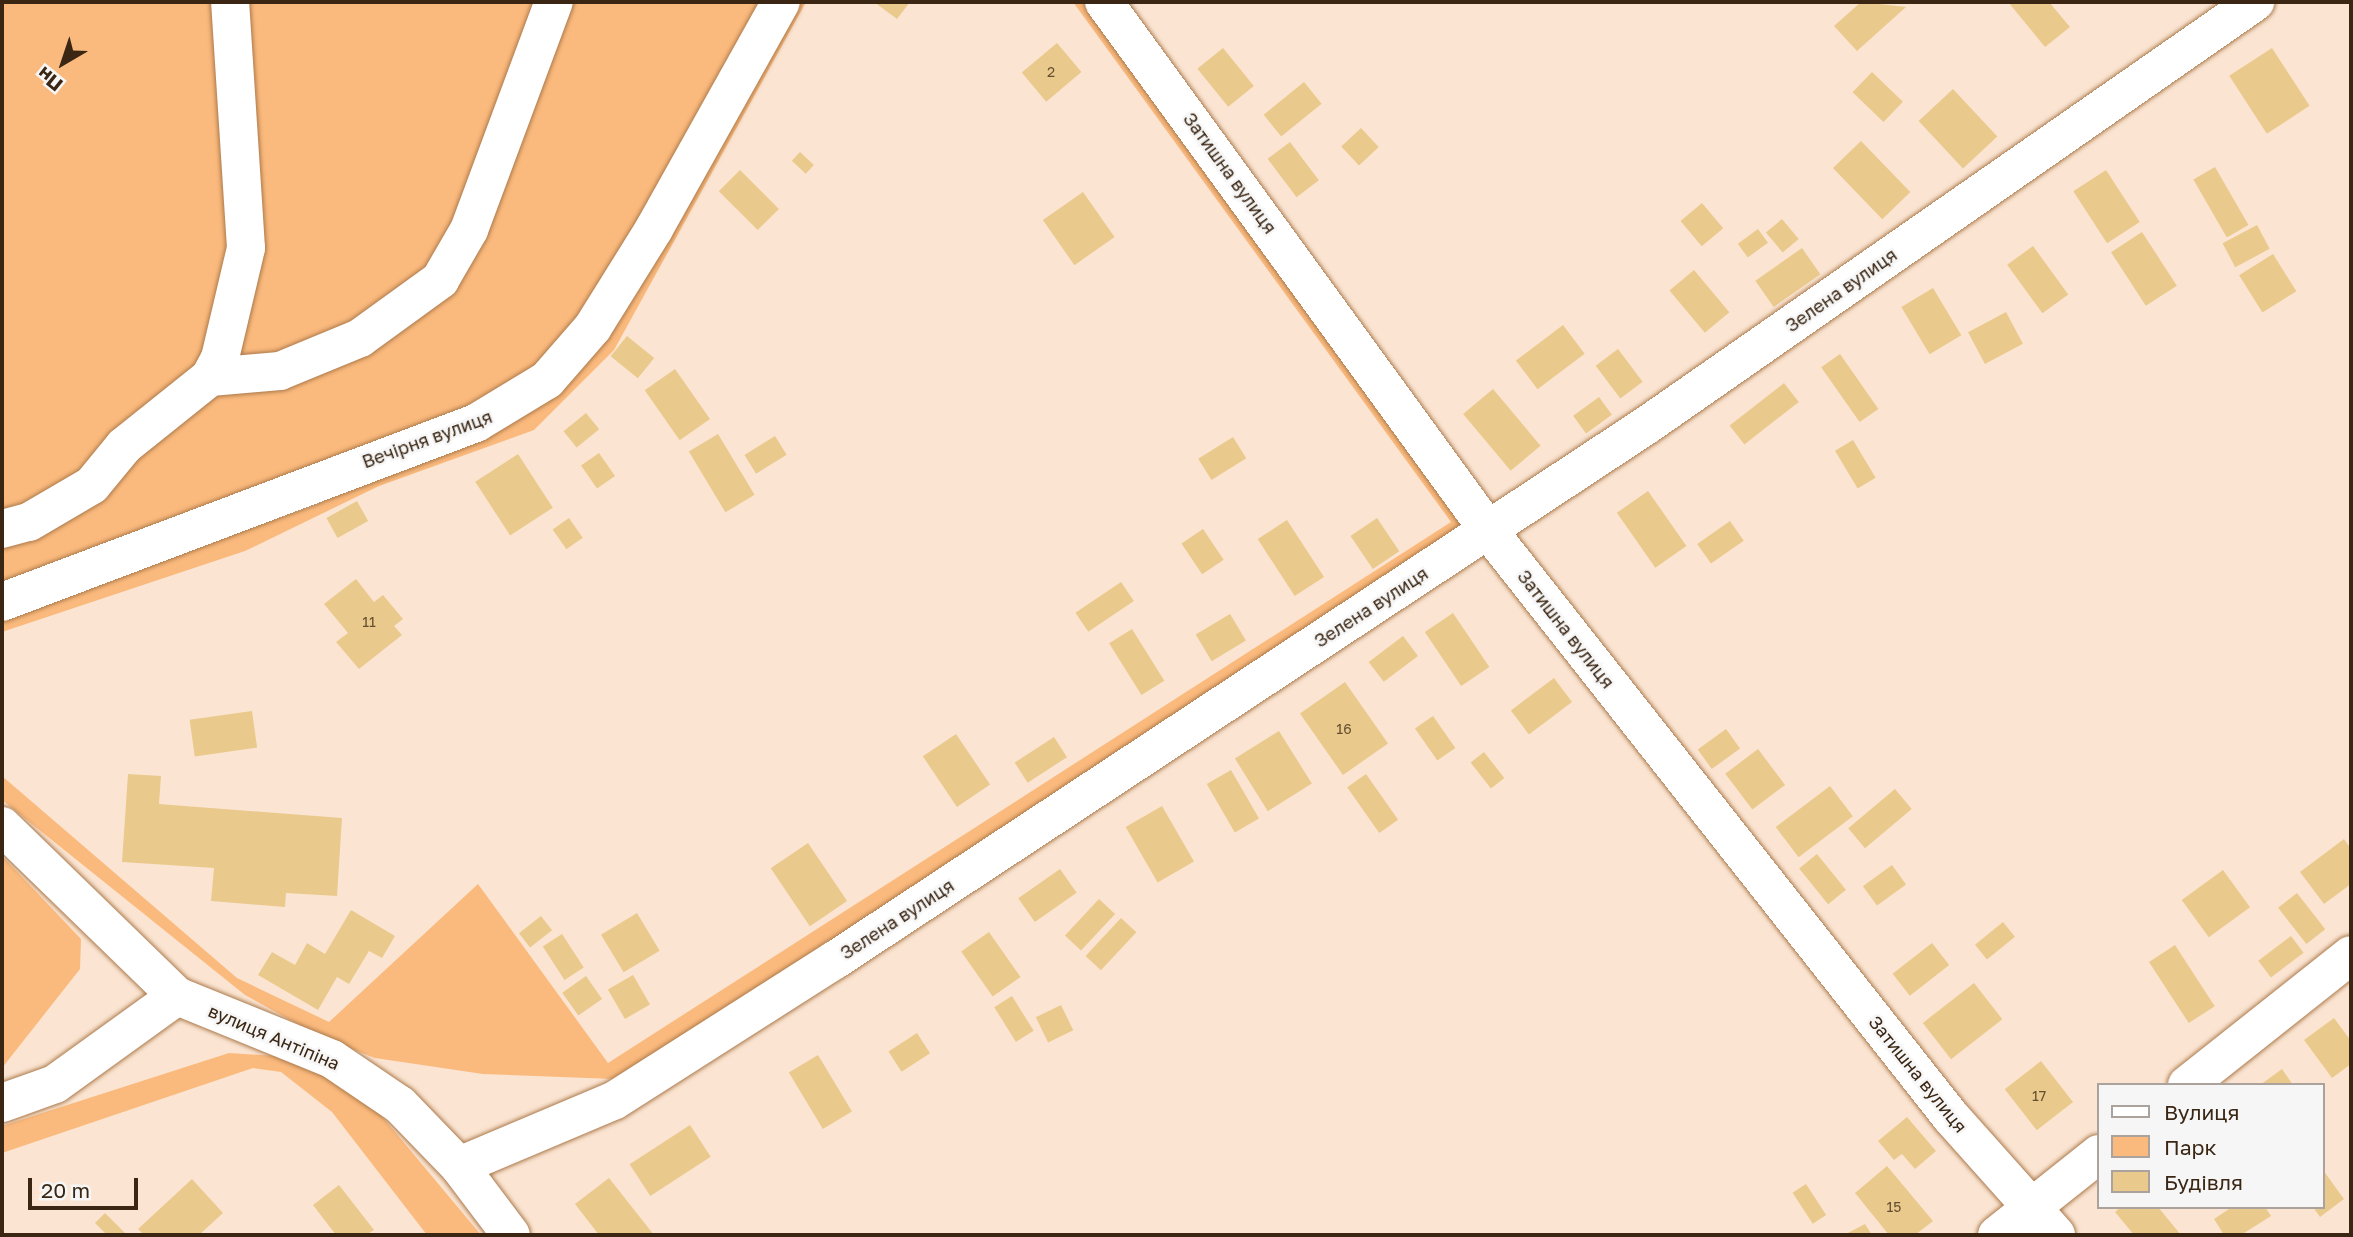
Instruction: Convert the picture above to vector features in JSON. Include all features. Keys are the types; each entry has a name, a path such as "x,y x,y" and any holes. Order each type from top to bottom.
{"street":[{"path":"210,377 246,248 230,2"},
{"path":"2,529 29,522 92,485 124,446 210,377 280,371 360,338 440,280 469,230 554,2"},
{"name":"Вечірня вулиця","path":"2,602 476,423 547,380 574,353 647,240 781,2"},
{"name":"Затишна вулиця","path":"1104,2 1488,530 1951,1118 2044,1221"},
{"name":"Зелена вулиця","path":"459,1166 615,1100 1488,530 2255,2"},
{"path":"2,826 177,996 55,1084 2,1103"},
{"path":"2190,1083 2351,955"},
{"name":"вулиця Антіпіна","path":"177,996 332,1059 400,1105 459,1166 511,1235"},
{"path":"1997,1235 2044,1221 2098,1155"}],"green space":[{"path":"2,2 764,2 586,313 519,386 2,586"},
{"path":"795,2 806,2 614,350 534,430 379,486 245,551 2,632 2,617 313,506 546,402"},
{"path":"1073,2 1091,2 1469,520 1463,540 614,1079 483,1074 375,1058 321,1037 245,995 2,800 2,776 237,978 329,1022 478,884 608,1063 1451,522"},
{"path":"2,856 81,939 80,969 2,1068"},
{"path":"229,1053 291,1057 365,1096 481,1235 427,1235 332,1112 281,1072 253,1068 2,1153 2,1126"}],"building":[{"path":"874,2 910,2 897,19"},
{"path":"1861,2 1906,7 1857,51 1834,26"},
{"path":"2008,2 2049,2 2070,27 2045,47"},
{"path":"1057,43 1081,72 1046,102 1022,73"},
{"path":"1223,48 1254,86 1228,107 1197,69"},
{"path":"2272,48 2310,106 2267,134 2229,76"},
{"path":"1872,72 1903,102 1883,122 1853,92"},
{"path":"1304,82 1322,104 1281,136 1264,115"},
{"path":"1953,89 1997,137 1963,169 1919,121"},
{"path":"1361,128 1379,147 1359,165 1341,146"},
{"path":"1861,141 1910,192 1882,219 1833,168"},
{"path":"1290,142 1319,180 1297,197 1268,159"},
{"path":"800,152 814,165 806,174 792,161"},
{"path":"2215,167 2248,225 2227,238 2193,180"},
{"path":"740,170 779,209 758,230 719,191"},
{"path":"2106,170 2140,222 2107,243 2073,191"},
{"path":"1083,192 1115,237 1074,265 1043,220"},
{"path":"1702,203 1723,228 1702,246 1681,221"},
{"path":"1782,219 1799,239 1783,252 1766,232"},
{"path":"2257,225 2270,249 2235,267 2223,243"},
{"path":"1758,229 1768,243 1748,257 1738,244"},
{"path":"2142,232 2177,286 2146,306 2111,252"},
{"path":"2033,246 2068,295 2042,313 2007,265"},
{"path":"1802,248 1820,274 1774,307 1755,281"},
{"path":"2273,254 2296,291 2262,313 2239,275"},
{"path":"1694,270 1729,312 1705,333 1669,291"},
{"path":"1933,288 1961,335 1930,354 1901,307"},
{"path":"2006,312 2023,344 1985,364 1968,332"},
{"path":"1563,325 1585,354 1538,389 1516,361"},
{"path":"627,336 654,358 638,378 611,356"},
{"path":"1618,349 1643,382 1620,399 1596,366"},
{"path":"1840,354 1878,409 1860,422 1821,367"},
{"path":"675,369 710,419 680,440 645,390"},
{"path":"1784,383 1799,402 1744,444 1730,425"},
{"path":"1493,389 1541,446 1511,471 1463,414"},
{"path":"1599,397 1612,415 1586,434 1573,416"},
{"path":"586,413 599,429 577,448 563,431"},
{"path":"718,434 755,495 725,512 689,452"},
{"path":"775,436 787,455 756,474 744,455"},
{"path":"1233,437 1246,458 1211,480 1198,459"},
{"path":"1853,440 1876,478 1858,489 1835,451"},
{"path":"599,453 615,476 597,489 581,466"},
{"path":"518,454 553,508 510,535 475,482"},
{"path":"1648,491 1686,546 1655,568 1617,513"},
{"path":"357,501 368,521 338,538 326,518"},
{"path":"569,518 583,538 566,549 553,529"},
{"path":"1377,518 1399,551 1373,569 1350,536"},
{"path":"1287,520 1324,577 1295,596 1258,539"},
{"path":"1730,521 1744,541 1711,564 1697,544"},
{"path":"1203,529 1224,560 1202,574 1181,544"},
{"path":"356,579 374,602 383,595 403,619 394,626 402,635 359,669 336,642 348,633 324,604"},
{"path":"1121,582 1134,601 1088,632 1075,613"},
{"path":"1453,613 1489,667 1461,686 1425,632"},
{"path":"1230,614 1246,641 1212,661 1196,635"},
{"path":"1132,629 1164,681 1141,695 1109,643"},
{"path":"1403,636 1418,656 1384,682 1369,662"},
{"path":"1554,678 1572,702 1529,734 1511,710"},
{"path":"1345,682 1388,743 1343,775 1300,714"},
{"path":"252,711 257,748 195,756 190,720"},
{"path":"1433,716 1455,748 1437,761 1415,729"},
{"path":"1726,729 1740,748 1712,769 1698,750"},
{"path":"1279,731 1312,784 1268,811 1235,759"},
{"path":"956,734 990,785 957,807 923,756"},
{"path":"1054,737 1067,757 1028,783 1015,763"},
{"path":"1758,749 1785,785 1752,810 1725,774"},
{"path":"1484,752 1504,778 1491,788 1471,762"},
{"path":"1231,770 1259,818 1235,832 1207,784"},
{"path":"128,774 161,776 159,804 342,818 337,896 286,893 285,907 211,901 214,868 122,862"},
{"path":"1366,774 1398,820 1379,833 1347,787"},
{"path":"1830,786 1853,816 1799,857 1776,827"},
{"path":"1895,789 1912,809 1865,848 1848,828"},
{"path":"1162,806 1194,861 1158,882 1126,827"},
{"path":"2344,839 2351,849 2351,884 2324,904 2300,872"},
{"path":"808,843 847,901 810,926 771,868"},
{"path":"1817,854 1846,890 1828,904 1799,868"},
{"path":"1892,865 1906,884 1877,906 1863,886"},
{"path":"1060,869 1077,893 1035,922 1018,898"},
{"path":"2223,870 2250,907 2209,937 2182,900"},
{"path":"2297,893 2325,929 2306,944 2278,908"},
{"path":"1099,899 1115,914 1081,951 1065,936"},
{"path":"351,910 395,936 382,958 369,951 349,984 337,977 318,1010 258,975 272,952 295,965 307,943 325,954"},
{"path":"637,913 660,951 624,972 601,935"},
{"path":"541,916 552,930 530,947 519,933"},
{"path":"1121,918 1136,932 1101,970 1086,956"},
{"path":"2003,922 2015,937 1987,959 1975,945"},
{"path":"989,932 1021,977 993,997 961,952"},
{"path":"562,934 584,968 564,980 543,947"},
{"path":"2291,936 2304,953 2271,977 2258,961"},
{"path":"1932,943 1949,965 1910,996 1893,974"},
{"path":"2175,945 2215,1006 2189,1023 2149,962"},
{"path":"633,975 650,1004 625,1019 608,989"},
{"path":"586,976 602,999 578,1016 562,993"},
{"path":"1974,983 2002,1019 1951,1059 1923,1023"},
{"path":"1012,996 1034,1031 1016,1042 994,1007"},
{"path":"1061,1005 1073,1030 1048,1042 1036,1017"},
{"path":"2334,1018 2351,1041 2351,1064 2332,1078 2304,1040"},
{"path":"917,1033 930,1053 902,1072 888,1052"},
{"path":"818,1055 852,1112 823,1129 789,1073"},
{"path":"2041,1061 2073,1102 2037,1130 2005,1089"},
{"path":"2282,1069 2292,1083 2263,1083"},
{"path":"1907,1117 1936,1151 1915,1169 1902,1154 1894,1160 1878,1141"},
{"path":"690,1125 711,1157 650,1196 630,1164"},
{"path":"1887,1166 1933,1221 1915,1235 1889,1235 1855,1193"},
{"path":"2325,1173 2344,1199 2320,1217 2314,1209 2325,1209"},
{"path":"609,1178 654,1235 599,1235 575,1204"},
{"path":"192,1179 223,1213 199,1235 144,1235 138,1229"},
{"path":"1806,1184 1826,1215 1813,1224 1793,1193"},
{"path":"339,1185 374,1230 366,1235 336,1235 313,1205"},
{"path":"2119,1209 2160,1209 2181,1235 2134,1235 2115,1212"},
{"path":"2229,1209 2266,1209 2271,1216 2241,1235 2224,1235 2214,1219"},
{"path":"105,1213 127,1235 107,1235 95,1223"},
{"path":"1865,1224 1872,1235 1844,1235"}]}
